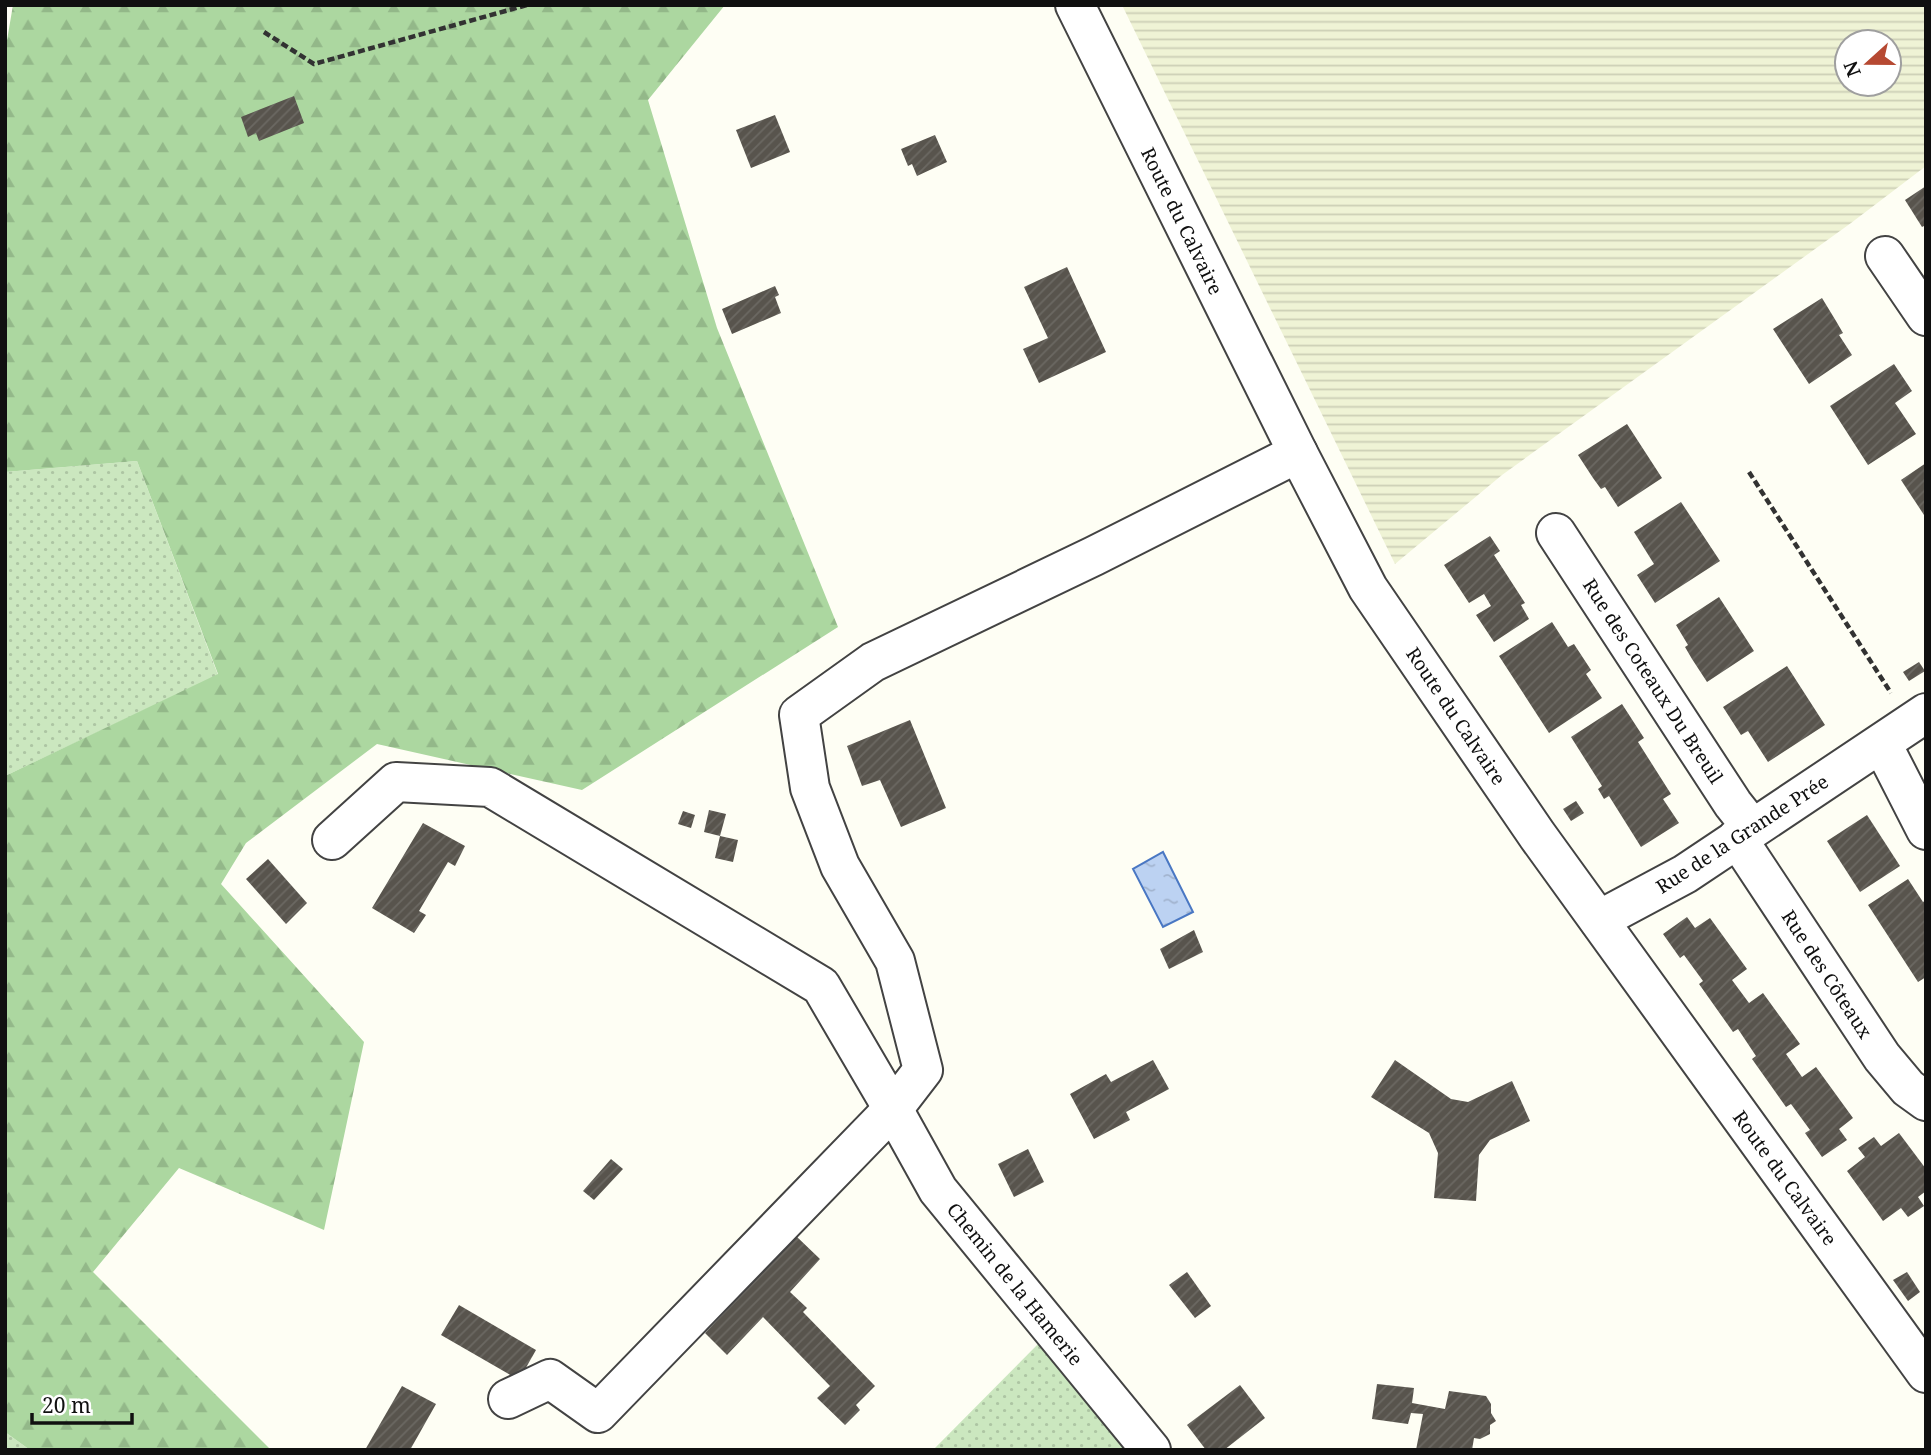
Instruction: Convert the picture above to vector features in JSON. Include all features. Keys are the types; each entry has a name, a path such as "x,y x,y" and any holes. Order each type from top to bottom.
{"street":[{"name":"Route du Calvaire","path":"1075,5 1368,588 1537,835 1926,1373"},
{"path":"1885,256 1926,316"},
{"path":"508,1399 550,1378 598,1413 892,1109 923,1070 895,961 840,866 810,788 799,715 873,662 1094,556 1298,453"},
{"name":"Rue des Coteaux Du Breuil","path":"1556,533 1733,804 1745,833"},
{"path":"1906,727 1926,830"},
{"name":"Rue de la Grande Prée","path":"1599,920 1685,874 1906,727"},
{"name":"Chemin de la Hamerie","path":"332,840 396,782 490,787 821,986 938,1190 1151,1450"},
{"name":"Rue des Côteaux","path":"1745,833 1882,1057 1908,1088 1926,1101"}],"path":[{"path":"264,32 314,64 527,5"},
{"path":"1749,472 1906,727"}],"green space":[{"path":"13,5 725,5 648,100 717,328 838,627 582,790 377,744 246,843 221,884 364,1042 324,1230 179,1168 93,1272 271,1450 30,1450 5,1432 5,776 218,674 137,461 5,472 5,52"},
{"path":"1122,5 1926,5 1926,166 1502,475 1395,564"},
{"path":"137,461 218,675 5,776 5,472"},
{"path":"1045,1337 1129,1450 933,1450"},
{"path":"5,1432 30,1450 5,1450"}],"water":[{"path":"1163,852 1193,912 1163,927 1133,869"}],"building":[{"path":"294,96 304,123 259,141 256,133 248,137 241,117"},
{"path":"775,115 790,152 751,168 736,130"},
{"path":"935,135 947,162 917,176 912,164 908,166 901,149"},
{"path":"1926,186 1926,225 1922,227 1905,200"},
{"path":"1067,267 1106,352 1039,383 1023,349 1048,338 1024,287"},
{"path":"775,286 779,295 775,297 781,313 732,334 722,309"},
{"path":"1822,298 1843,333 1839,335 1852,355 1809,384 1773,329"},
{"path":"1894,364 1912,391 1895,403 1916,434 1868,465 1830,406"},
{"path":"1627,424 1662,478 1618,507 1605,487 1601,489 1578,455"},
{"path":"1926,463 1926,518 1901,480"},
{"path":"1681,502 1720,561 1655,603 1637,575 1654,564 1634,532"},
{"path":"1490,536 1500,551 1494,555 1525,603 1521,605 1529,619 1494,642 1476,615 1491,606 1484,594 1469,603 1444,565"},
{"path":"1719,597 1754,651 1707,682 1685,647 1688,645 1676,625"},
{"path":"1552,622 1568,647 1574,644 1591,670 1586,674 1602,698 1549,733 1499,656"},
{"path":"1919,662 1925,671 1909,681 1903,672"},
{"path":"1787,666 1825,725 1768,762 1748,731 1741,735 1723,707"},
{"path":"1622,704 1644,738 1638,742 1671,794 1663,799 1679,823 1641,847 1609,796 1604,799 1598,789 1602,786 1571,737"},
{"path":"910,720 946,808 901,827 880,780 862,786 847,746"},
{"path":"1576,801 1584,813 1571,821 1563,809"},
{"path":"709,810 726,814 720,836 704,832"},
{"path":"683,811 695,815 691,828 678,824"},
{"path":"1867,815 1900,866 1860,892 1827,841"},
{"path":"423,823 465,846 455,866 448,862 419,911 426,915 414,933 372,908"},
{"path":"720,836 738,840 733,862 715,858"},
{"path":"268,859 307,903 286,924 246,879"},
{"path":"1908,879 1923,902 1926,900 1926,977 1918,982 1868,905"},
{"path":"1687,917 1695,928 1710,918 1747,969 1732,980 1749,1003 1763,993 1800,1044 1786,1054 1802,1077 1816,1067 1853,1118 1839,1129 1847,1140 1822,1157 1805,1133 1810,1130 1791,1104 1786,1107 1752,1059 1756,1056 1738,1029 1733,1032 1699,984 1703,981 1684,955 1680,958 1663,934"},
{"path":"1194,930 1203,952 1169,969 1160,949"},
{"path":"1153,1060 1169,1089 1126,1112 1130,1120 1094,1139 1070,1094 1106,1074 1111,1082"},
{"path":"1395,1060 1451,1099 1468,1102 1512,1081 1530,1121 1490,1140 1479,1155 1476,1201 1434,1198 1438,1153 1429,1133 1371,1097"},
{"path":"1899,1133 1926,1169 1926,1191 1918,1197 1924,1206 1908,1217 1901,1208 1883,1221 1847,1171 1865,1157 1858,1148 1874,1137 1881,1146"},
{"path":"1028,1149 1044,1182 1014,1197 998,1164"},
{"path":"611,1159 623,1169 594,1200 583,1191"},
{"path":"796,1236 820,1259 790,1292 807,1308 803,1312 875,1386 856,1405 860,1410 845,1425 817,1398 830,1386 763,1317 727,1355 705,1333"},
{"path":"1187,1272 1211,1306 1195,1318 1169,1285"},
{"path":"1907,1272 1920,1292 1908,1301 1893,1280"},
{"path":"459,1305 536,1350 519,1380 441,1335"},
{"path":"1377,1384 1414,1388 1412,1403 1445,1409 1449,1391 1486,1396 1496,1421 1490,1425 1490,1434 1480,1439 1474,1438 1472,1450 1416,1450 1423,1414 1411,1413 1408,1424 1372,1419"},
{"path":"1240,1385 1265,1418 1224,1450 1206,1450 1187,1425"},
{"path":"402,1386 436,1404 410,1450 365,1450"}]}
